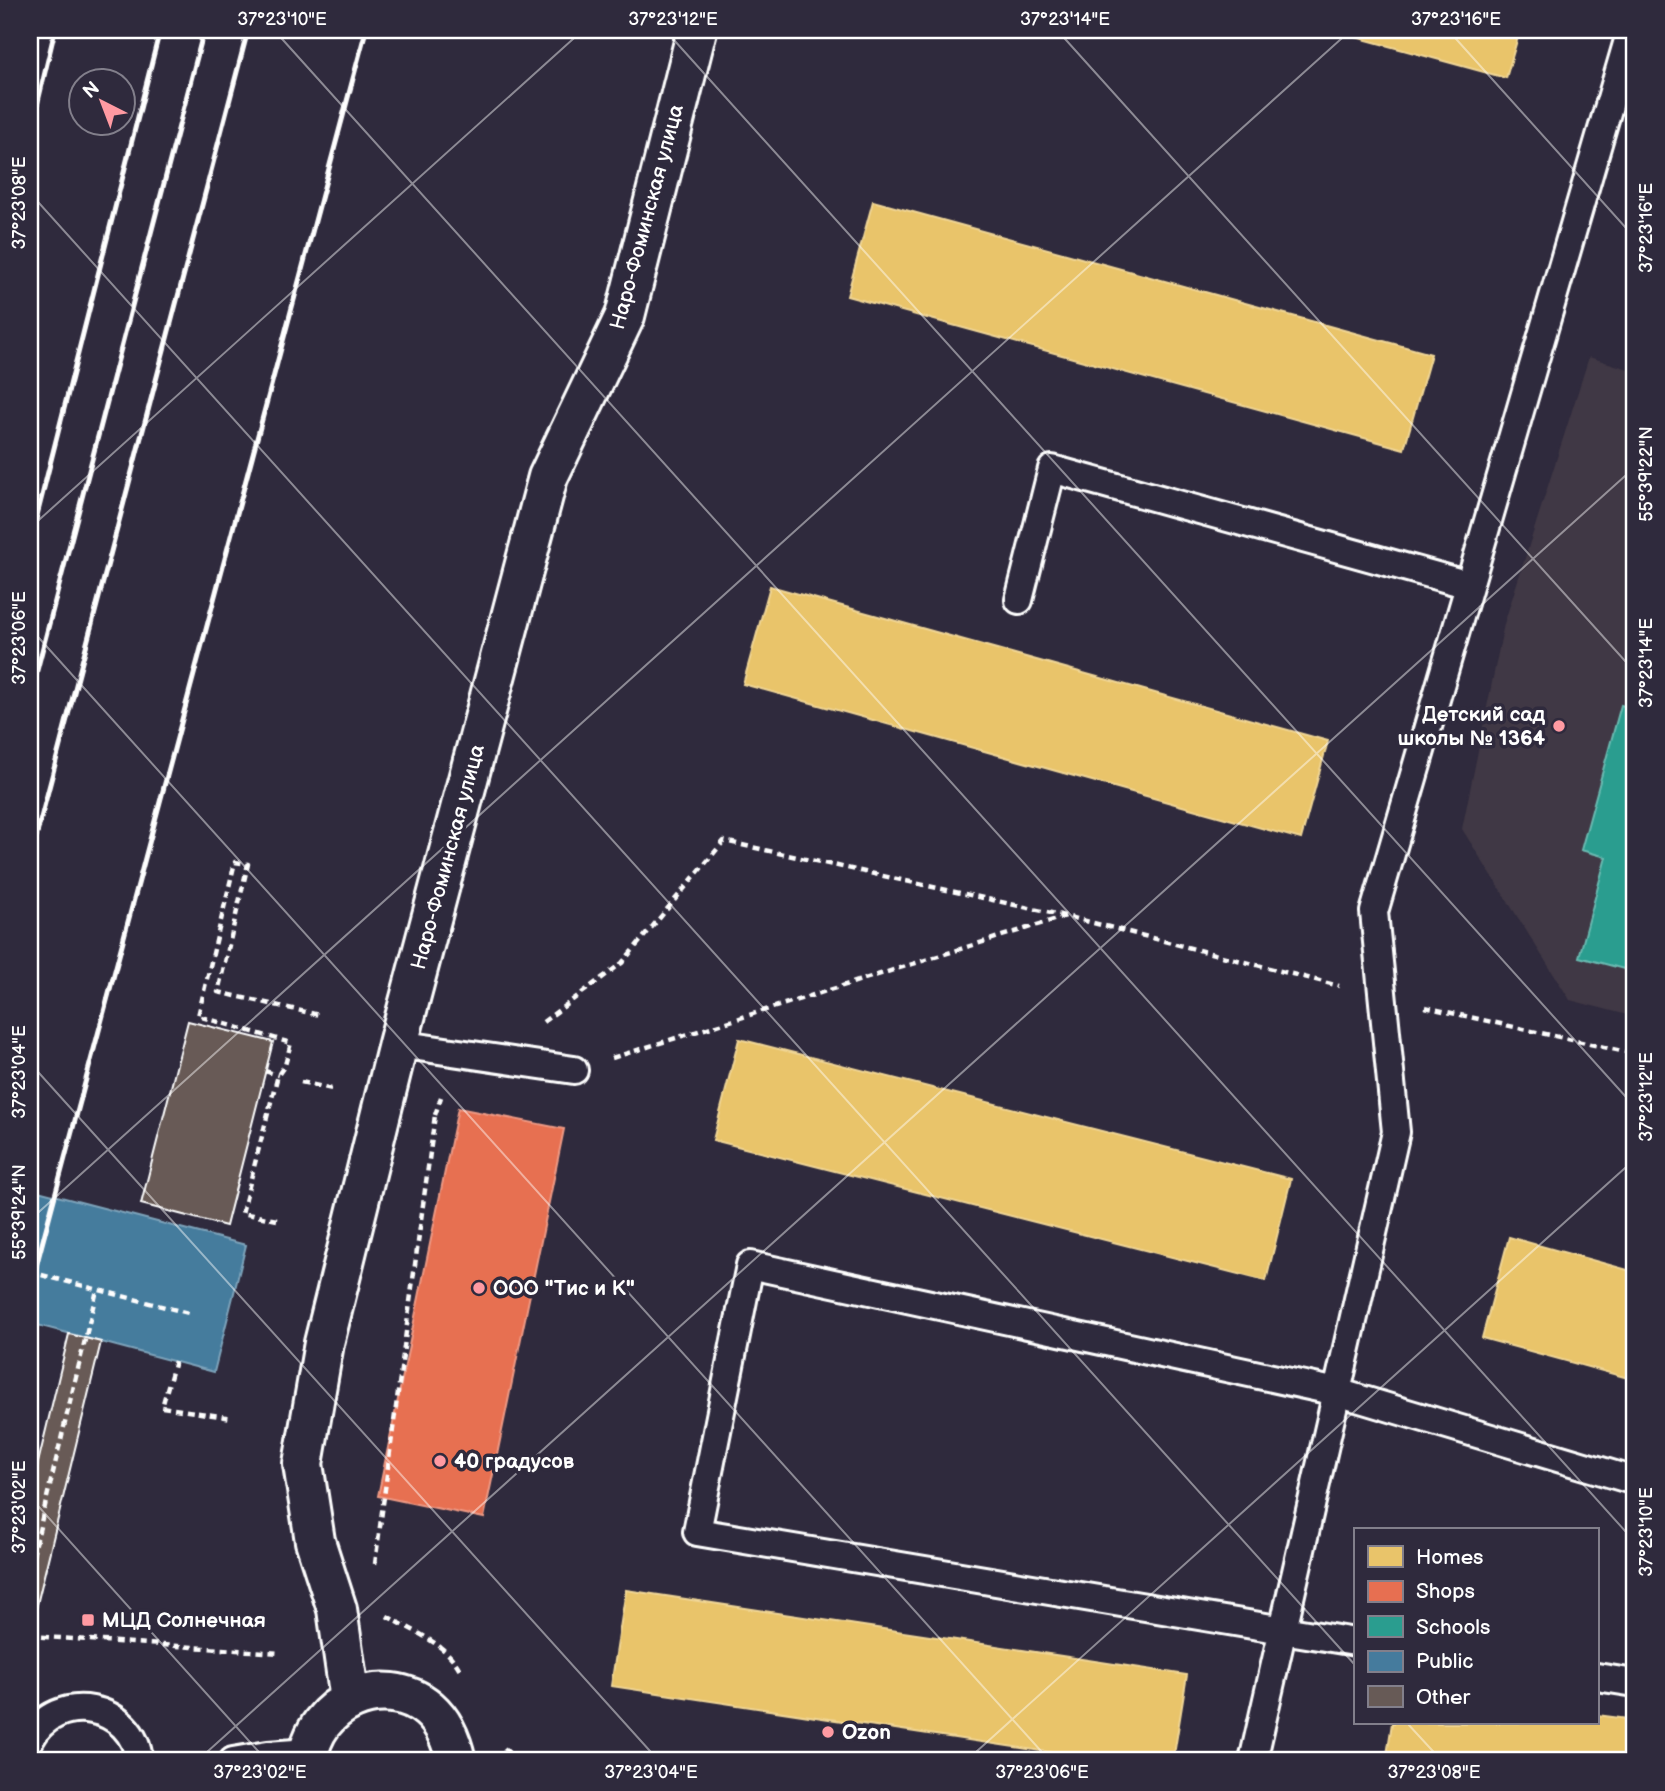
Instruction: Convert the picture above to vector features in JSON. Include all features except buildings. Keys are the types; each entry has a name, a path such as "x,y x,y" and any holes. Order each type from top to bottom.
{"street":[{"name":"Наро-Фоминская улица","path":"350,1700 337,1609 314,1541 303,1464 324,1343 398,1044 548,477 625,316 697,30"},
{"path":"308,1757 315,1734 326,1717 358,1696 377,1692 396,1693 414,1699 430,1710 443,1725 452,1742 456,1761"}],"lane":[{"path":"1253,1761 1396,1132 1374,912 1631,30"},
{"path":"1019,600 1052,469 1469,585"},
{"path":"398,1044 574,1070"},
{"path":"1354,1642 697,1532 750,1265 1337,1392 1635,1481"},
{"path":"1598,1677 1635,1683"},
{"path":"30,1740 43,1722 55,1713 86,1708 101,1711 126,1728 134,1741 139,1761"},
{"path":"233,1761 268,1755 308,1757"}],"path":[{"path":"537,1026 622,963 724,841 1066,916 1384,998 1635,1054"},
{"path":"277,1220 242,1213 278,1075 285,1065 291,1043 198,1016 235,862 248,864 218,992 319,1015"},
{"path":"574,1070 1066,916"},
{"path":"374,1568 435,1115 457,1052"},
{"path":"265,1071 278,1075"},
{"path":"301,1082 332,1089"},
{"path":"428,1113 435,1115"},
{"path":"30,1272 188,1313"},
{"path":"30,1568 97,1290"},
{"path":"174,1361 162,1407 232,1418"},
{"path":"30,1636 280,1653"}],"shaded area":[{"name":"Детский сад школы № 1364","path":"1589,357 1635,371 1635,1017 1570,1000 1462,829 1504,624"}],"railway":[{"path":"30,135 55,30"},
{"path":"30,543 160,30"},
{"path":"30,697 204,30"},
{"path":"30,860 248,30"},
{"path":"30,1289 366,30"}],"place":[{"name":"Детский сад школы № 1364","path":"1559,726"},
{"name":"ООО \"Тис и К\"","path":"479,1288"},
{"name":"40 градусов","path":"440,1461"},
{"name":"МЦД Солнечная","path":"88,1620"},
{"name":"Ozon","path":"828,1732"}]}
